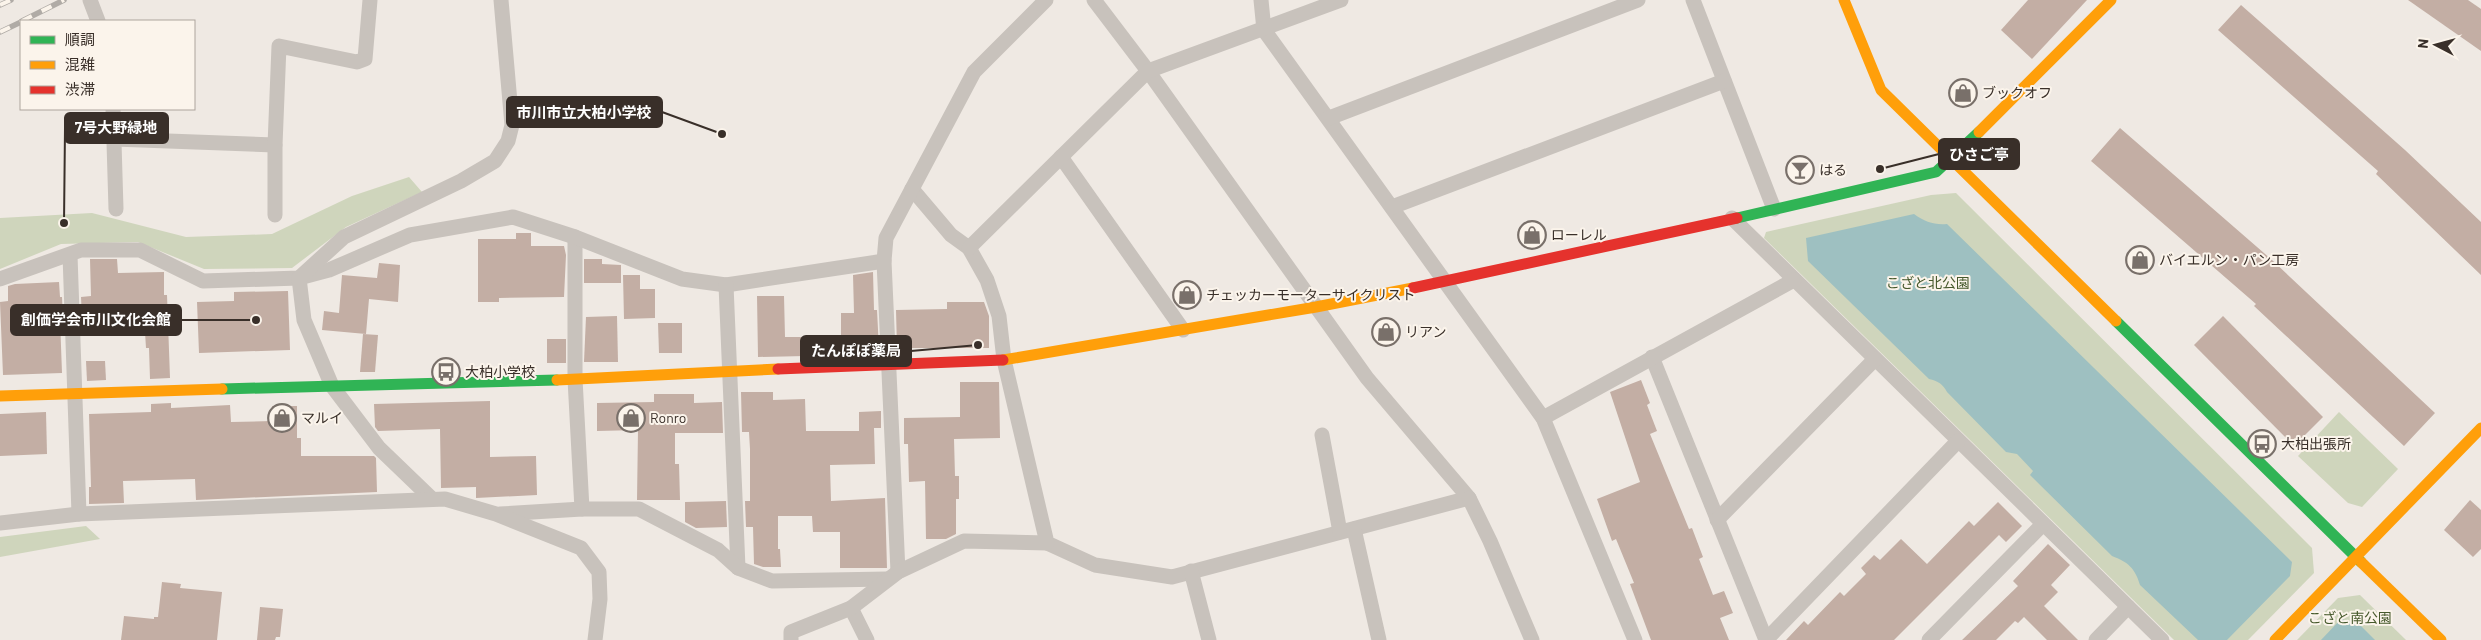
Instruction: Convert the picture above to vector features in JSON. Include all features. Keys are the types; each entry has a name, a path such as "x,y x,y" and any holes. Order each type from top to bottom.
{"street":[{"path":"275,215 275,146 280,46 356,62 365,59 370,0"},
{"path":"300,278 344,237 461,180 495,160 501,154 508,141 512,125 501,0"},
{"path":"892,576 884,261 886,238 974,72 1046,0"},
{"path":"1094,0 1148,71 1367,378 1469,498 1490,541 1532,640"},
{"path":"1261,0 1264,30 1543,418 1635,640"},
{"path":"969,248 1148,71 1264,30 1341,0"},
{"path":"1329,118 1638,0"},
{"path":"1693,0 1774,210"},
{"path":"1844,0 1881,90 2441,640"},
{"path":"0,396 575,379 731,370 1004,360 1316,307 1445,282 1774,210 1936,172 1951,160 2111,0"},
{"path":"1392,207 1724,81"},
{"path":"113,110 116,209"},
{"path":"114,139 275,146"},
{"path":"1061,157 1184,330"},
{"path":"912,189 951,235 969,248 987,280 999,316 1004,360 1047,543"},
{"path":"0,279 81,250 140,250 203,282 300,278 329,270 410,235 513,218 575,237 682,279 726,285 884,261"},
{"path":"1732,218 2162,640"},
{"path":"575,237 575,379 582,509"},
{"path":"70,255 79,514"},
{"path":"300,278 304,320 332,386 379,448 432,499"},
{"path":"1543,418 1794,280"},
{"path":"726,285 738,568"},
{"path":"1652,357 1766,640 1958,440"},
{"path":"1717,520 1876,359"},
{"path":"2276,640 2355,556 2481,428"},
{"path":"1322,435 1347,531 1379,640"},
{"path":"791,640 791,632 851,608 892,576 964,541 1047,543 1096,565 1172,577 1469,498"},
{"path":"0,523 79,514 445,499 496,514 581,548 598,572 600,599 595,640"},
{"path":"496,514 582,509 639,509 718,550 738,568 772,581 892,576"},
{"path":"1929,640 2043,524"},
{"path":"1192,571 1209,640"},
{"path":"2096,640 2128,607"},
{"path":"851,608 867,640"}],"green space":[{"path":"409,177 422,192 346,227 292,268 204,269 138,242 61,244 0,269 0,218 92,213 186,237 272,234 352,196"},
{"name":"こざと北公園","path":"1956,193 2312,548 2314,573 2248,640 2174,640 1764,238 1766,232 1931,195"},
{"path":"2339,412 2398,469 2362,507 2348,503 2298,456"},
{"path":"86,526 100,539 0,557 0,537"},
{"name":"こざと南公園","path":"2360,595 2406,640 2297,640 2338,598"}],"water":[{"name":"こざと北公園","path":"1914,214 1930,222 1947,224 2292,562 2290,576 2227,640 2198,640 2140,585 2136,574 2130,566 2112,556 2030,475 2033,471 2017,454 2006,452 1942,385 1929,379 1808,261 1806,238"},
{"path":"2341,619 2359,624 2375,640 2321,640"}],"building":[{"path":"2028,0 2087,0 2032,59 2001,30"},
{"path":"2408,0 2468,0 2481,9 2481,51"},
{"path":"2241,5 2405,150 2481,222 2481,275 2376,174 2378,171 2218,30"},
{"path":"2120,128 2272,260 2435,413 2404,446 2254,306 2256,304 2091,161"},
{"path":"516,233 531,233 531,246 564,246 566,255 564,297 499,298 499,302 478,302 478,239 516,239"},
{"path":"90,259 117,259 118,273 164,272 164,295 167,295 170,378 150,379 149,348 146,348 144,316 82,318 81,297 91,296"},
{"path":"584,259 602,259 602,264 621,265 621,283 584,283"},
{"path":"379,263 400,265 398,302 369,299 366,334 322,330 324,311 339,313 342,275 377,278"},
{"path":"873,272 874,310 877,310 879,349 876,349 876,351 841,352 841,313 854,313 853,275"},
{"path":"623,275 640,275 640,289 655,289 655,318 624,319"},
{"path":"59,282 63,319 60,319 62,373 3,375 0,302 8,301 8,286"},
{"path":"288,291 290,350 199,353 197,302 234,301 234,292"},
{"path":"757,296 784,296 785,337 805,337 805,356 758,357"},
{"path":"947,302 984,302 989,316 989,348 897,348 896,310 947,309"},
{"path":"617,316 618,362 584,362 586,317"},
{"path":"2223,316 2323,417 2294,446 2194,345"},
{"path":"658,323 682,323 682,353 659,353"},
{"path":"363,334 378,335 375,372 360,372"},
{"path":"547,339 566,339 566,363 547,363"},
{"path":"86,361 105,361 106,380 87,381"},
{"path":"1641,380 1650,403 1647,405 1657,431 1650,434 1689,529 1692,528 1703,557 1699,559 1713,595 1724,591 1733,613 1720,618 1729,640 1651,640 1630,584 1634,583 1616,539 1612,541 1597,499 1640,482 1610,392"},
{"path":"960,382 999,382 1000,438 954,439 955,476 959,476 959,499 956,499 956,534 946,539 926,539 925,481 909,482 908,444 904,444 904,418 960,417"},
{"path":"741,392 773,392 773,400 805,399 806,431 859,431 859,412 881,411 881,428 874,428 875,464 830,465 831,501 885,498 887,568 840,568 840,532 813,532 812,516 778,516 778,549 780,549 781,567 763,567 754,564 753,527 746,527 745,501 750,501 750,449 749,432 742,432"},
{"path":"654,394 694,394 694,403 722,402 723,433 675,433 675,464 679,464 680,500 637,500 638,430 597,431 597,403 654,402"},
{"path":"490,401 490,457 536,456 537,495 476,498 476,487 441,488 440,429 378,431 375,427 374,404"},
{"path":"171,403 171,408 230,405 231,422 272,421 272,406 297,406 297,438 301,438 301,456 374,456 376,458 377,492 196,500 195,479 123,481 124,503 89,504 89,487 91,487 89,414 151,412 151,404"},
{"path":"46,412 47,454 0,456 0,414"},
{"path":"2470,500 2481,510 2481,549 2473,557 2444,530"},
{"path":"726,501 727,527 696,528 685,522 685,502"},
{"path":"1998,502 2022,526 2006,542 1999,535 1894,640 1786,640 1804,621 1808,625 1840,592 1844,596 1866,574 1861,568 1874,555 1880,560 1901,539 1927,564 1969,521 1974,526"},
{"path":"2048,544 2070,565 2051,585 2058,592 2044,606 2078,640 2047,640 2024,617 2018,623 2015,621 1996,640 1962,640 2018,586 2013,581"},
{"path":"162,582 181,584 180,588 222,592 217,640 121,640 124,616 154,619 154,617 158,617"},
{"path":"260,607 283,609 280,637 276,637 275,640 257,640"}],"railway":[{"path":"0,5 11,0"},
{"path":"24,20 64,0"},
{"path":"0,32 20,22"}],"traffic: fast":[{"path":"1737,218 1936,172 1979,132"},
{"path":"2116,321 2361,562"},
{"path":"222,389 557,380"}],"traffic: slow":[{"path":"1844,0 1881,90 2116,321"},
{"path":"1979,132 2111,0"},
{"path":"1003,360 1316,307 1413,288"},
{"path":"557,380 778,369"},
{"path":"0,396 222,389"},
{"path":"2275,640 2481,428"},
{"path":"2361,562 2441,640"}],"traffic: jam":[{"path":"1413,288 1737,218"},
{"path":"778,369 1003,360"}],"place":[{"name":"ブックオフ","path":"1963,93"},
{"name":"市川市立大柏小学校","path":"722,134"},
{"name":"ひさご亭","path":"1880,169"},
{"name":"はる","path":"1800,170"},
{"name":"7号大野緑地","path":"64,223"},
{"name":"ローレル","path":"1532,235"},
{"name":"バイエルン・パン工房","path":"2140,260"},
{"name":"チェッカーモーターサイクリスト","path":"1187,295"},
{"name":"創価学会市川文化会館","path":"256,320"},
{"name":"リアン","path":"1386,332"},
{"name":"たんぽぽ薬局","path":"978,345"},
{"name":"大柏小学校","path":"446,372"},
{"name":"マルイ","path":"282,418"},
{"name":"Ronro","path":"631,418"},
{"name":"大柏出張所","path":"2262,444"}]}
